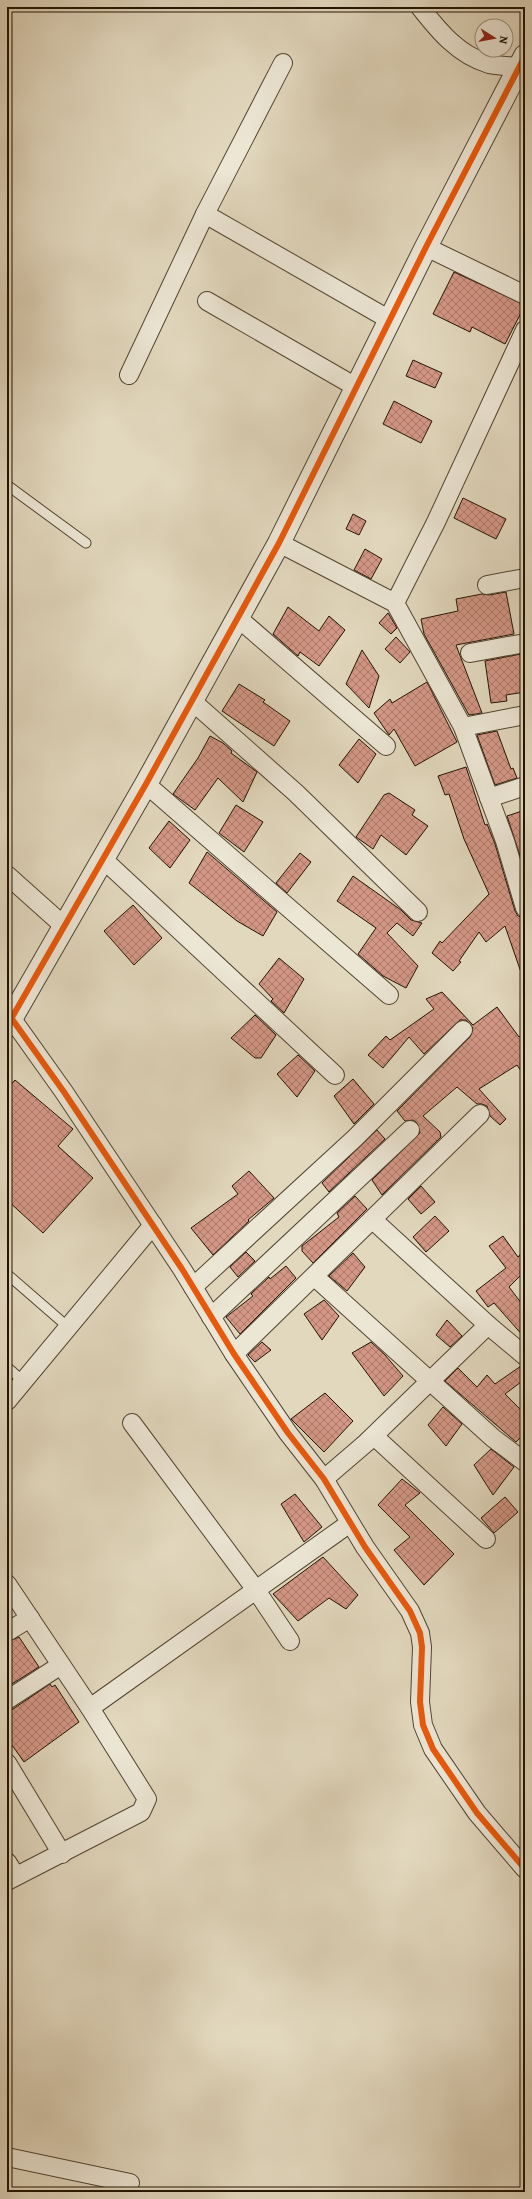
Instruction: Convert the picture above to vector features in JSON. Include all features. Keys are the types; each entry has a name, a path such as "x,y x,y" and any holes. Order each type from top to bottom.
{"street":[{"path":"420,7 444,37 470,55 489,64 522,62"},
{"path":"522,62 426,247 279,544 146,784 9,1023 64,1092 153,1225 234,1354 288,1433 324,1480 350,1523 410,1611 420,1632 422,1647 420,1702 423,1725 432,1749 477,1813 525,1869"},
{"path":"129,375 205,214 283,63"},
{"path":"205,214 390,320"},
{"path":"426,247 525,295"},
{"path":"207,301 356,387"},
{"path":"395,603 436,522 525,330"},
{"path":"279,544 395,603 463,727 505,841 525,908"},
{"path":"487,585 525,578"},
{"path":"238,618 386,746"},
{"path":"470,653 525,643"},
{"path":"192,701 296,793 418,912"},
{"path":"463,727 525,715"},
{"path":"146,784 389,995"},
{"path":"489,798 525,786"},
{"path":"103,859 335,1074"},
{"path":"7,875 64,926"},
{"path":"193,1287 355,1138 463,1030"},
{"path":"234,1354 315,1277 480,1114"},
{"path":"211,1317 410,1130"},
{"path":"373,1220 488,1325 525,1356"},
{"path":"7,1401 153,1225"},
{"path":"315,1277 493,1438 525,1462"},
{"path":"324,1480 374,1436 488,1325"},
{"path":"132,1423 256,1590 290,1641"},
{"path":"374,1436 486,1539"},
{"path":"90,1708 350,1523"},
{"path":"7,1584 90,1708 147,1799 141,1812 62,1854 10,1873"},
{"path":"7,1632 30,1618"},
{"path":"7,1700 61,1665"},
{"path":"7,1763 62,1854"},
{"path":"7,2157 130,2183"}],"lane":[{"path":"7,485 86,543"},
{"path":"7,1274 68,1327"},
{"path":"7,1367 23,1381"}],"building":[{"path":"454,272 525,305 505,344 472,327 470,332 433,314"},
{"path":"413,360 442,373 435,388 406,376"},
{"path":"394,401 432,421 421,443 383,424"},
{"path":"463,498 506,519 496,539 454,518"},
{"path":"353,514 366,521 359,535 346,529"},
{"path":"365,549 382,559 371,579 354,570"},
{"path":"506,592 514,634 456,645 482,713 469,715 424,634 421,619 458,611 456,599 482,594 489,595"},
{"path":"288,607 319,631 329,616 345,630 319,666 300,652 298,656 273,634"},
{"path":"388,613 397,628 391,634 379,623"},
{"path":"396,637 410,652 400,663 385,649"},
{"path":"362,650 379,676 369,708 346,684"},
{"path":"521,654 525,692 506,695 507,701 491,703 485,661"},
{"path":"427,682 457,742 415,766 394,729 389,735 374,713 390,699 392,703"},
{"path":"239,684 265,700 263,702 290,721 274,746 222,711"},
{"path":"497,731 511,769 513,768 517,778 495,785 477,735"},
{"path":"210,736 223,743 232,751 231,753 257,772 243,802 218,778 195,810 173,794 198,758"},
{"path":"359,739 376,754 358,783 339,765"},
{"path":"466,767 485,825 487,824 495,844 515,911 518,916 523,918 525,923 525,978 523,978 505,926 486,942 479,932 459,961 461,962 453,971 432,953 440,941 442,943 489,894 464,839 449,794 445,795 438,776"},
{"path":"389,793 415,810 412,815 428,826 406,855 381,835 373,849 356,837 384,795"},
{"path":"236,805 263,822 244,852 219,833"},
{"path":"525,810 525,871 507,816"},
{"path":"169,821 190,840 170,868 149,848"},
{"path":"207,852 277,912 263,936 237,921 189,883"},
{"path":"300,853 311,862 287,893 276,883"},
{"path":"353,876 401,910 411,920 422,923 413,936 397,923 387,933 418,966 406,988 383,976 358,954 376,928 337,901"},
{"path":"133,905 162,938 134,965 104,931"},
{"path":"279,958 304,979 284,1013 271,1001 273,999 259,984"},
{"path":"442,992 473,1025 497,1007 519,1037 525,1032 525,1077 517,1065 479,1089 506,1119 500,1125 490,1116 487,1106 477,1104 457,1087 423,1116 440,1132 441,1137 382,1195 372,1180 420,1133 417,1123 413,1120 405,1121 397,1111 470,1037 473,1028 466,1020 460,1020 424,1054 409,1037 383,1068 368,1055 386,1036 390,1040 434,1009 426,999"},
{"path":"255,1015 276,1035 261,1058 255,1058 231,1038"},
{"path":"298,1055 315,1071 297,1097 277,1074"},
{"path":"353,1079 374,1104 354,1124 334,1096"},
{"path":"15,1080 73,1129 58,1146 93,1178 43,1233 7,1200 7,1089"},
{"path":"377,1130 385,1139 329,1192 322,1183"},
{"path":"249,1171 274,1198 248,1220 249,1221 213,1255 191,1228 238,1194 232,1186"},
{"path":"421,1186 435,1202 421,1214 408,1199"},
{"path":"355,1196 367,1209 313,1263 302,1251 302,1246 339,1217 337,1213"},
{"path":"435,1216 449,1231 426,1252 413,1237"},
{"path":"503,1236 518,1257 525,1249 525,1271 509,1287 525,1308 525,1338 494,1303 488,1307 476,1291 506,1268 489,1246"},
{"path":"246,1252 255,1261 238,1277 230,1267"},
{"path":"353,1253 365,1267 347,1291 329,1276"},
{"path":"286,1266 296,1278 240,1334 226,1317 253,1296 251,1294 269,1277 270,1279"},
{"path":"324,1300 339,1316 322,1340 304,1314"},
{"path":"447,1320 462,1336 450,1347 436,1335"},
{"path":"262,1342 271,1350 255,1362 248,1355"},
{"path":"371,1342 385,1355 403,1376 384,1396 352,1353"},
{"path":"521,1366 525,1366 525,1379 505,1394 525,1414 525,1433 516,1442 445,1381 458,1368 477,1387 487,1375 495,1384"},
{"path":"325,1393 353,1421 324,1452 291,1419"},
{"path":"443,1407 462,1424 446,1446 428,1425"},
{"path":"491,1449 514,1467 493,1495 474,1465"},
{"path":"402,1479 420,1493 405,1505 454,1554 424,1585 394,1550 410,1537 378,1505"},
{"path":"295,1494 322,1527 304,1542 281,1504"},
{"path":"505,1497 518,1512 494,1533 481,1518"},
{"path":"323,1557 358,1595 346,1609 329,1598 298,1621 273,1594"},
{"path":"19,1637 39,1667 7,1687 7,1642"},
{"path":"50,1684 52,1687 55,1685 79,1722 24,1762 7,1738 7,1710 13,1709"}],"cycle path":[{"path":"7,1026 146,784 279,543 426,247 525,56"},
{"path":"12,1019 64,1092 182,1269 234,1354 288,1433 324,1479 365,1547 410,1611 420,1633 422,1647 420,1702 423,1725 433,1749 477,1813 525,1869"}]}
